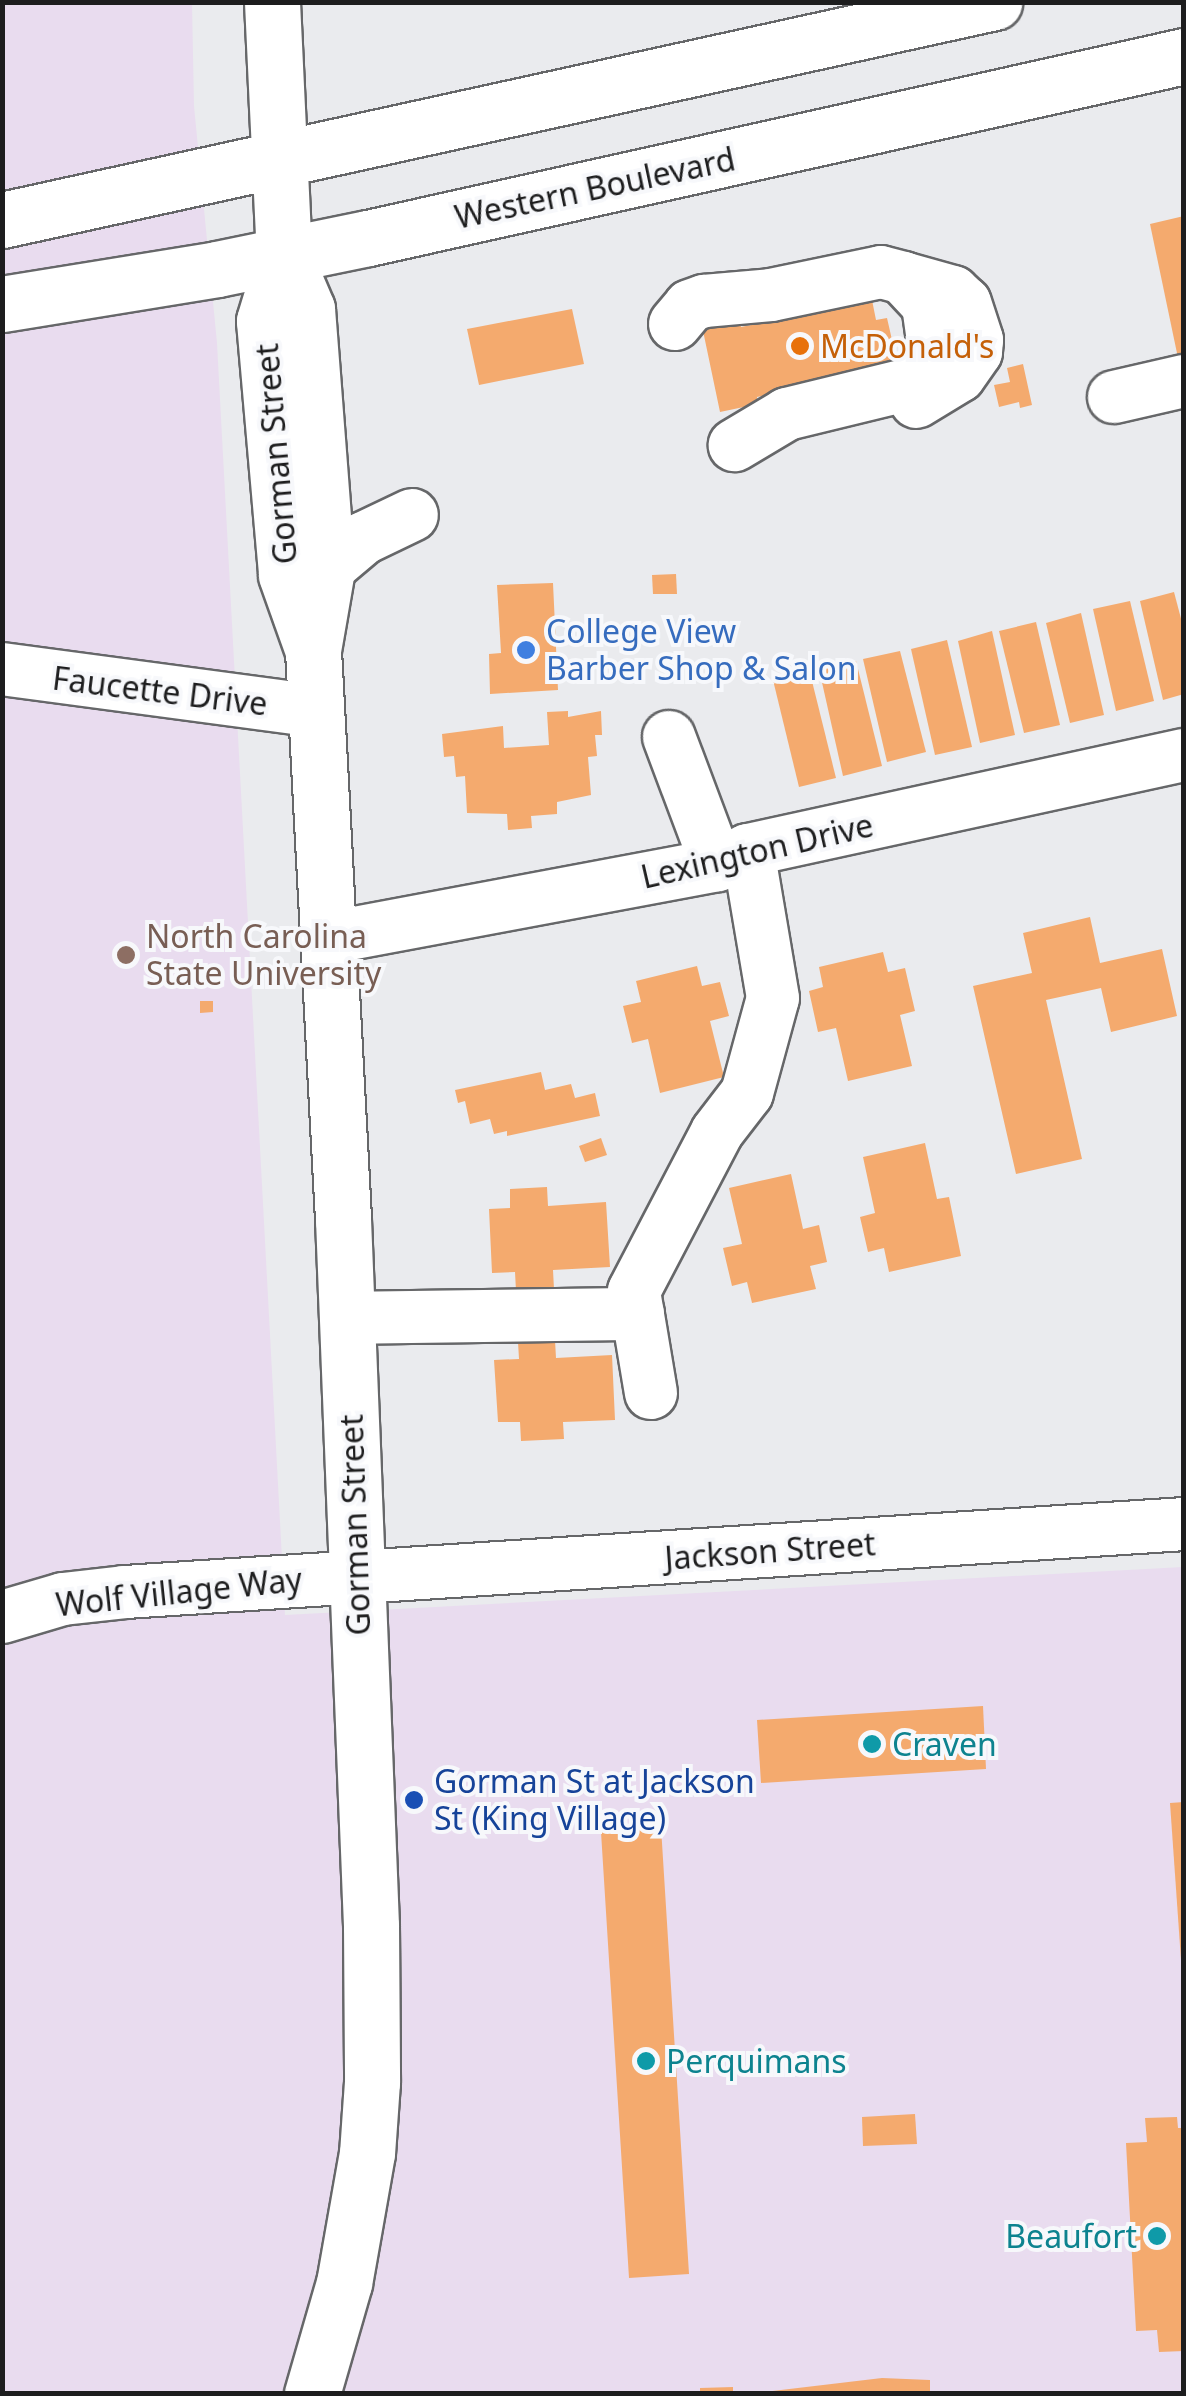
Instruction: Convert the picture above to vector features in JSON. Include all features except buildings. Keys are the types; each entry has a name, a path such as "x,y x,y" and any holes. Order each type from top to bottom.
{"main road":[{"name":"Gorman Street","path":"272,2 284,255 264,321 286,575 313,650"},
{"path":"2,220 280,162 832,21 994,2"},
{"name":"Western Boulevard","path":"2,304 284,255 1184,56"},
{"name":"Gorman Street","path":"284,255 307,309 327,568 313,650 347,1318 371,1926 372,2082 367,2154 344,2284 312,2394"}],"street":[{"path":"675,324 690,306 704,301 771,295 881,272 953,292 966,303 978,340 976,352 960,376 902,408 735,445"},
{"path":"1114,397 1184,381"},
{"path":"320,490 360,510 412,515 364,538 327,568"},
{"name":"Faucette Drive","path":"2,669 317,711"},
{"path":"651,1394 634,1291 718,1132 748,1093 774,998 732,857 669,737"},
{"name":"Lexington Drive","path":"328,938 732,857 1184,755"},
{"path":"347,1318 638,1314"},
{"name":"Jackson Street","path":"357,1576 1184,1524"},
{"name":"Wolf Village Way","path":"2,1617 64,1599 357,1576"}],"shaded area":[{"name":"North Carolina State University","path":"3,3 192,3 194,106 217,343 285,1615 1183,1567 1183,2393 3,2394"}],"place":[{"name":"McDonald's","path":"800,346"},
{"name":"College View Barber Shop & Salon","path":"526,650"},
{"name":"North Carolina State University","path":"126,955"},
{"name":"Craven","path":"872,1744"},
{"name":"Gorman St at Jackson St (King Village)","path":"414,1800"},
{"name":"Perquimans","path":"646,2061"},
{"name":"Beaufort","path":"1157,2236"}]}
